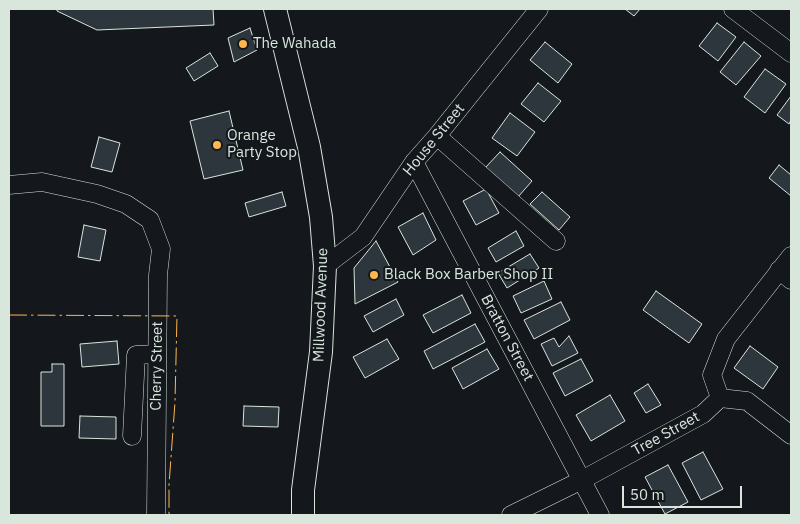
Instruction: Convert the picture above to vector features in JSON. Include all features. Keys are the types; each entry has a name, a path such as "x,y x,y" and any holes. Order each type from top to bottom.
{"main road":[{"name":"Millwood Avenue","path":"275,9 309,147 321,217 325,266 322,352 303,490 302,515"}],"street":[{"name":"House Street","path":"325,266 364,238 414,162 539,9"},
{"path":"734,9 791,52"},
{"path":"437,136 556,241"},
{"name":"Bratton Street","path":"414,162 600,515"},
{"name":"Cherry Street","path":"9,185 42,182 93,193 126,204 150,220 161,249 158,275 156,515"},
{"path":"791,256 785,275 726,339 712,375 720,398 747,401 791,435"},
{"path":"132,436 136,355 157,354"},
{"name":"Tree Street","path":"511,515 582,480 703,414 720,398"},
{"path":"134,403 157,403"}],"building":[{"path":"57,9 213,9 214,25 97,30 57,11"},
{"path":"625,9 640,9 634,16"},
{"path":"717,23 736,37 718,61 699,46"},
{"name":"The Wahada","path":"250,28 257,50 234,62 228,38"},
{"path":"545,42 572,64 558,83 530,60"},
{"path":"744,42 761,56 736,85 720,72"},
{"path":"210,53 218,66 194,81 186,68"},
{"path":"765,69 786,84 765,113 744,97"},
{"path":"538,83 561,101 544,122 521,104"},
{"path":"791,96 791,120 789,124 777,115"},
{"name":"Orange Party Stop","path":"229,111 243,170 204,179 190,121"},
{"path":"510,113 535,132 517,156 492,138"},
{"path":"99,137 120,143 112,172 91,167"},
{"path":"500,152 532,181 518,197 485,168"},
{"path":"779,165 791,175 791,196 769,178"},
{"path":"486,189 499,213 476,225 463,201"},
{"path":"282,192 286,206 249,217 245,203"},
{"path":"542,192 570,217 559,230 530,204"},
{"path":"423,213 436,240 413,255 398,227"},
{"path":"84,225 106,230 100,261 78,257"},
{"path":"516,231 524,246 496,262 488,248"},
{"name":"Black Box Barber Shop II","path":"376,241 398,282 355,304 354,268"},
{"path":"530,254 539,268 507,288 498,273"},
{"path":"544,281 552,299 521,313 513,296"},
{"path":"656,291 702,324 689,343 643,310"},
{"path":"462,295 471,313 433,333 423,315"},
{"path":"396,299 404,315 373,332 364,316"},
{"path":"561,302 570,320 534,339 524,320"},
{"path":"475,324 485,342 433,369 424,351"},
{"path":"569,336 578,353 552,366 541,344 554,338 559,347"},
{"path":"387,339 399,359 365,378 353,357"},
{"path":"117,341 119,364 82,367 80,344"},
{"path":"750,346 778,367 763,389 734,368"},
{"path":"487,349 499,369 463,389 452,368"},
{"path":"581,359 593,381 565,396 553,373"},
{"path":"52,364 64,364 64,426 41,426 41,372 52,372"},
{"path":"648,384 661,405 646,413 634,393"},
{"path":"610,395 625,421 591,441 576,415"},
{"path":"244,406 279,407 278,427 243,426"},
{"path":"80,416 116,417 116,439 79,438"},
{"path":"703,452 723,489 701,500 682,463"},
{"path":"668,465 688,502 665,514 645,477"}],"power":[{"path":"9,315 177,316 169,515"}],"place":[{"name":"The Wahada","path":"243,44"},
{"name":"Orange Party Stop","path":"217,145"},
{"name":"Black Box Barber Shop II","path":"374,275"}]}
